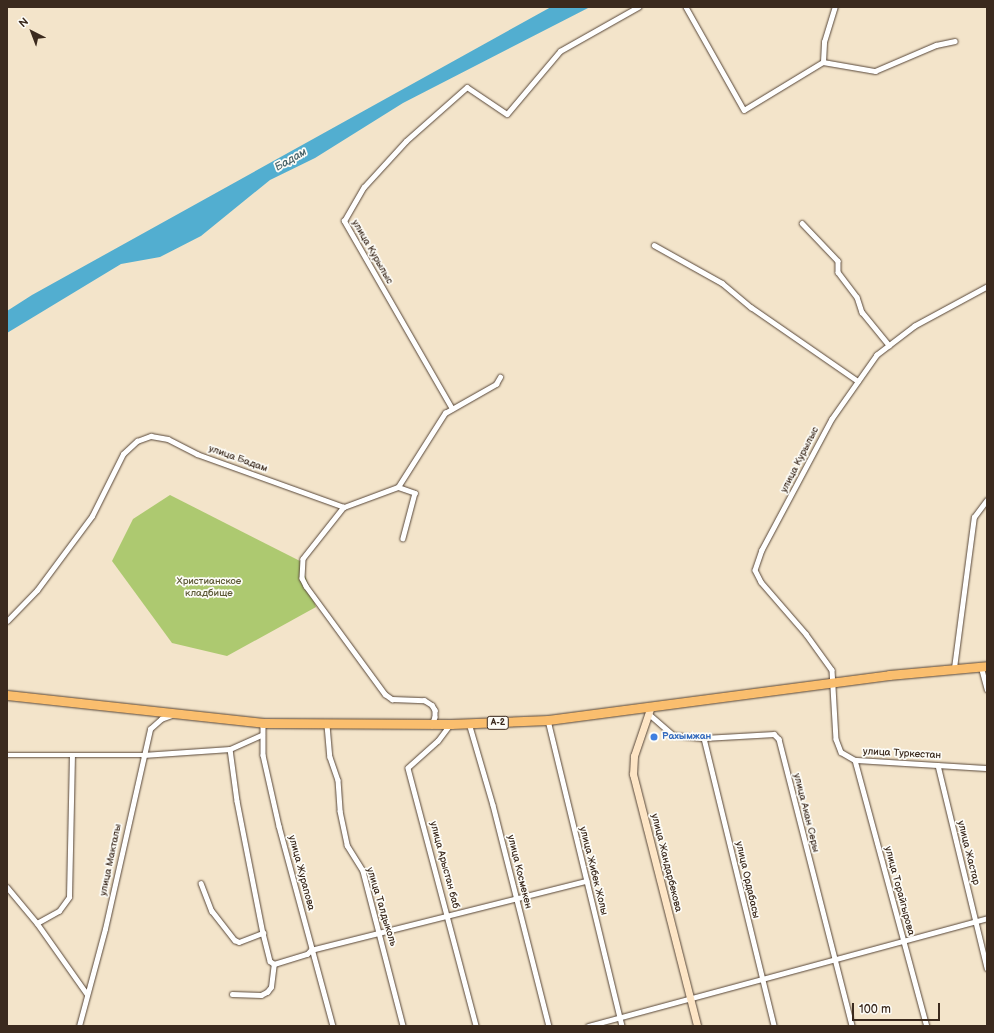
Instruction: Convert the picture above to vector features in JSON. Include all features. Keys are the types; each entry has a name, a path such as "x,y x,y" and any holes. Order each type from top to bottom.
{"highway":[{"name":"A-2","path":"7,695 263,723 328,725 432,725 548,720 650,710 833,683 954,668 984,666"}],"street":[{"name":"улица Курылыс","path":"452,409 344,221 364,187 406,141 467,87 507,114 560,51 638,7"},
{"path":"686,7 744,110 823,62 875,71 936,44 955,41"},
{"path":"823,62 824,42 835,7"},
{"path":"802,223 838,261 838,272 857,297 862,312 889,346"},
{"path":"654,245 722,283 751,307 858,381"},
{"name":"улица Курылыс","path":"833,683 832,670 827,660 760,582 755,570 762,550 832,419 877,355 915,326 987,287"},
{"path":"398,487 445,413 496,384 500,377"},
{"name":"улица Бадам","path":"7,621 37,590 92,516 123,454 137,441 151,436 168,439 197,454 344,507"},
{"path":"403,538 415,492 398,487 344,507 303,559 302,578 306,586 385,694 392,699 424,700 432,705 436,717 432,725"},
{"path":"954,668 974,517 987,500"},
{"path":"984,666 987,689"},
{"name":"улица Туркестан","path":"833,683 836,739 841,752 855,760 987,768"},
{"name":"улица Акан Серы","path":"650,710 673,735 704,738 774,734 779,739 852,1026"},
{"name":"улица Жандарбекова","path":"650,710 634,756 633,774 697,1026"},
{"name":"улица Макталы","path":"79,1026 86,994 105,929 143,754 150,729 161,719 177,713"},
{"name":"улица Жибек Жолы","path":"548,720 622,1026"},
{"name":"улица Журапова","path":"263,723 262,735 264,755 279,826 311,950 333,1026"},
{"name":"улица Космекен","path":"469,723 493,805 549,1026"},
{"name":"улица Арыстан баб","path":"451,724 438,741 408,768 476,1026"},
{"name":"улица Талдыколь","path":"328,725 330,757 338,780 340,811 347,845 363,871 381,932 403,1026"},
{"path":"7,755 72,756 230,749 262,735"},
{"name":"улица Ордабасы","path":"704,738 761,978 774,1026"},
{"path":"230,749 237,801 263,933 270,961 274,964"},
{"path":"36,923 59,911 69,897 72,756"},
{"name":"улица Торайгырова","path":"855,760 926,1026"},
{"name":"улица Жастар","path":"938,766 987,968"},
{"path":"274,964 306,954 311,950 516,900 586,881"},
{"path":"201,883 212,911 235,940 238,942 263,933"},
{"path":"7,887 36,923 86,994"},
{"path":"588,1026 689,997 987,918"},
{"path":"232,994 261,995 267,992 271,987 274,964"}],"green space":[{"name":"Христианское кладбище","path":"170,495 300,561 316,607 227,656 172,643 112,561 133,519"}],"water":[{"name":"Бадам","path":"551,7 590,7 403,103 315,158 270,180 201,236 160,257 121,264 7,333 7,311 32,295"}],"place":[{"name":"Рахымжан","path":"654,737"}]}
